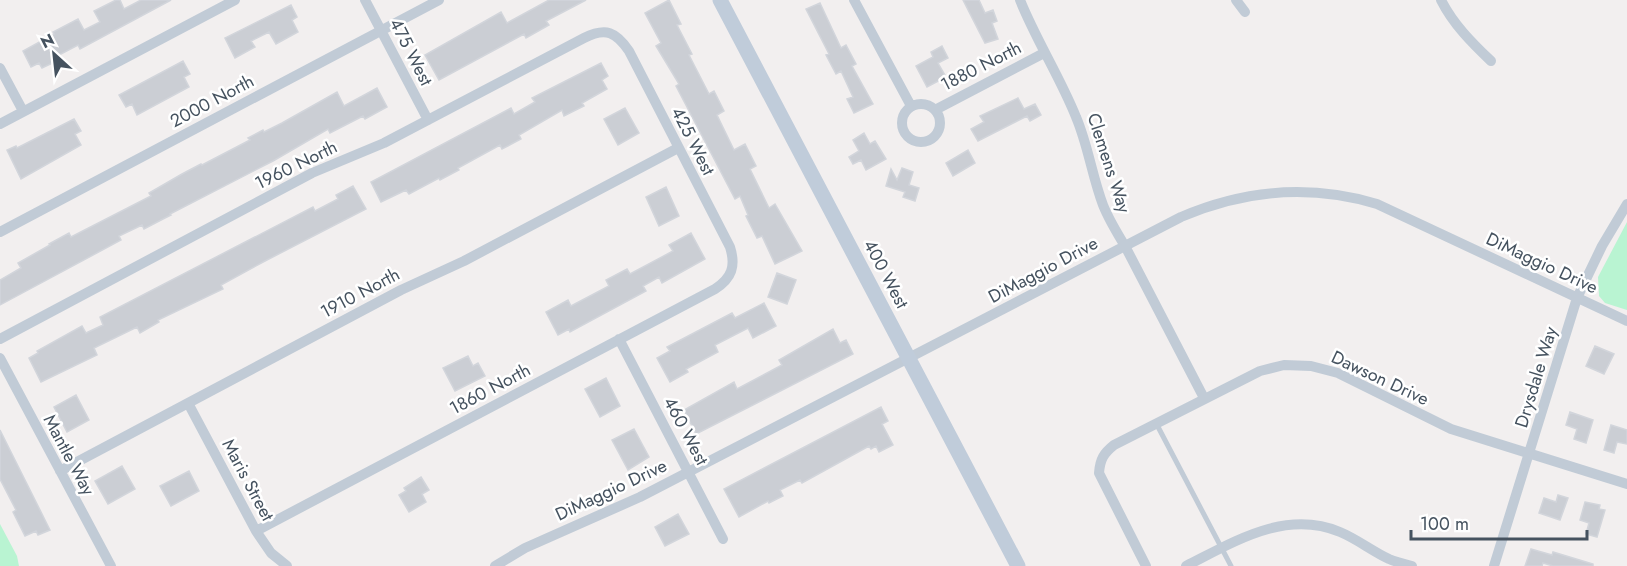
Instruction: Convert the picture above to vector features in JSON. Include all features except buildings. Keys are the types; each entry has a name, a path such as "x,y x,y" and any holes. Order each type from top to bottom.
{"street":[{"path":"0,124 234,0"},
{"name":"475 West","path":"365,0 428,120"},
{"name":"2000 North","path":"0,232 439,0"},
{"name":"400 West","path":"720,0 1018,566"},
{"path":"854,0 911,106"},
{"name":"Clemens Way","path":"1020,0 1078,119 1103,206 1204,398"},
{"path":"1236,0 1245,12"},
{"path":"1441,0 1471,42 1491,61"},
{"name":"1960 North","path":"0,339 312,173 384,143 591,34 603,32 611,34"},
{"name":"425 West","path":"611,34 622,41 629,51 730,247 734,263 732,270"},
{"name":"1880 North","path":"935,110 1044,53"},
{"path":"0,68 23,111"},
{"path":"926,105 935,110 939,119 936,134 928,141 917,142 908,137 901,124 904,114 911,106 926,105"},
{"name":"1910 North","path":"60,471 401,290 464,261 678,148"},
{"name":"DiMaggio Drive","path":"495,566 525,548 640,497 1180,217 1231,199 1287,192 1326,193 1360,199 1393,210 1627,321"},
{"name":"Drysdale Way","path":"1494,566 1577,297 1602,246 1627,204"},
{"name":"1860 North","path":"256,531 715,289 727,280 732,270"},
{"name":"460 West","path":"619,339 723,539"},
{"name":"Mantle Way","path":"0,358 111,566"},
{"name":"Dawson Drive","path":"1146,566 1103,484 1099,473 1100,461 1104,452 1260,370 1284,365 1311,366 1338,373 1451,429 1627,484"},
{"name":"Maris Street","path":"188,404 256,531 271,553 287,566"},
{"path":"1186,566 1267,528 1304,525 1341,532 1390,559 1412,566"}],"lane":[{"path":"1156,423 1231,566"}],"green space":[{"path":"1627,222 1627,310 1605,303 1599,296 1598,277"},
{"path":"0,524 17,556 19,566 0,566"}]}
